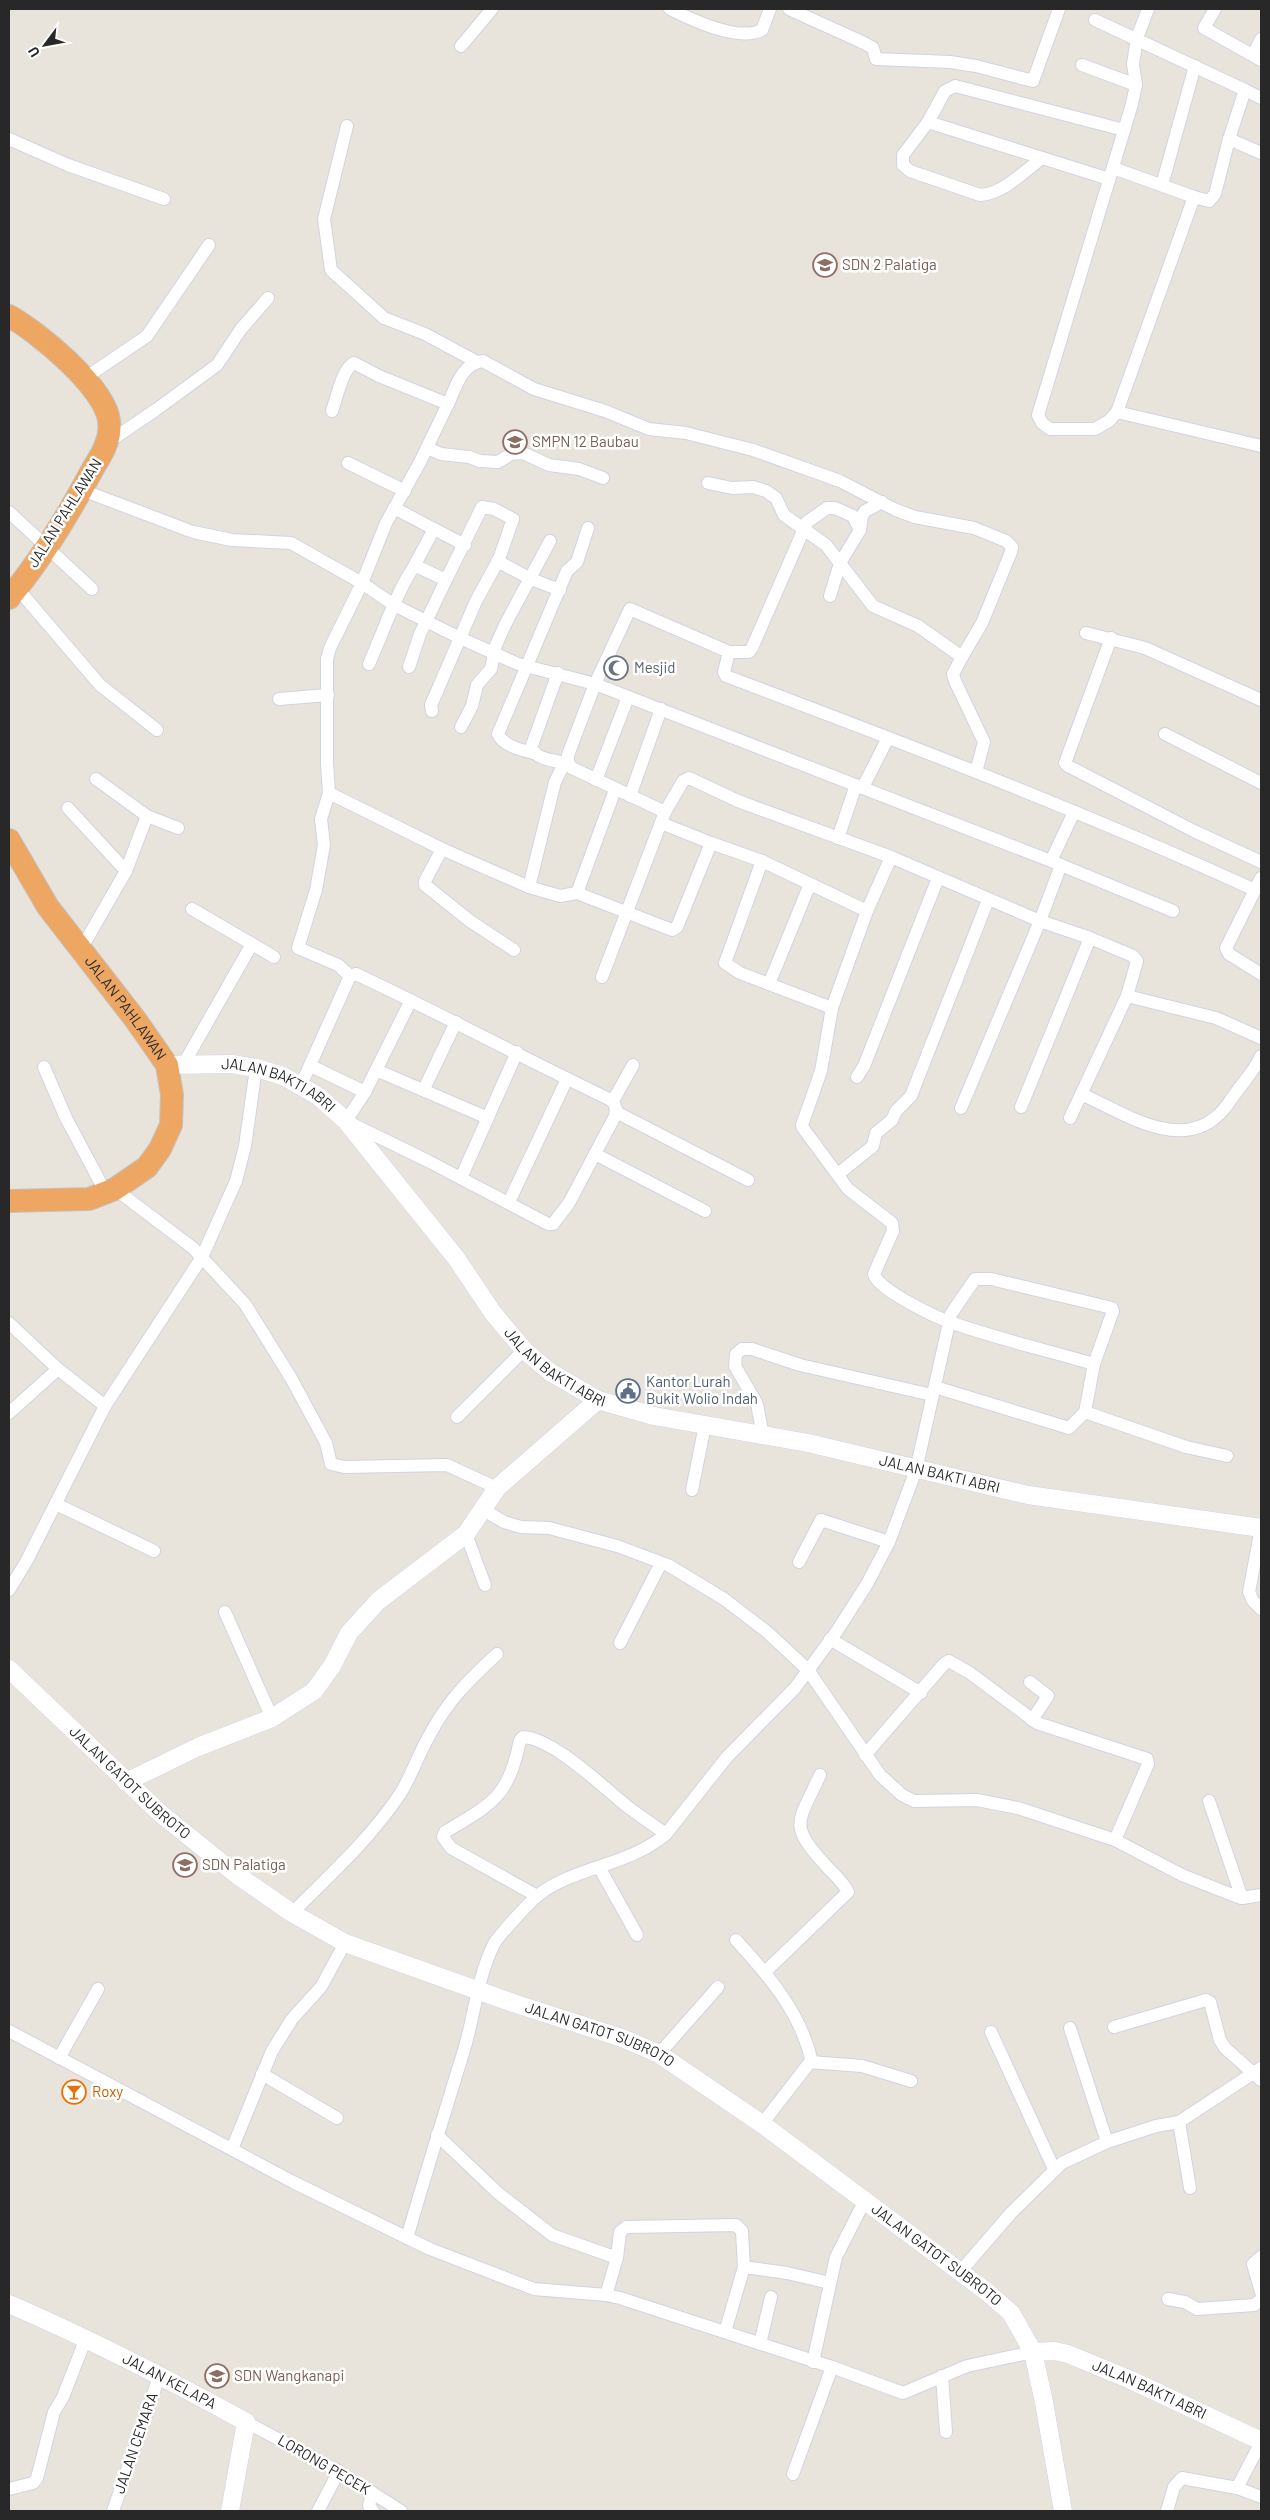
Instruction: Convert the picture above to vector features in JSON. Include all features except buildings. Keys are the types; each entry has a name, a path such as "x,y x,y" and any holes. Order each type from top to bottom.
{"highway":[{"name":"JALAN PAHLAWAN","path":"9,316 27,327 85,378 107,411 109,426 106,443 82,490 13,593"},
{"name":"JALAN PAHLAWAN","path":"9,840 48,907 134,1019 175,1065 169,1132 147,1167 111,1191 80,1199 9,1200"}],"street":[{"path":"461,46 492,9"},
{"path":"670,9 694,21 747,35 762,30 770,9"},
{"path":"789,9 873,48 876,59 950,62 976,66 1033,81 1059,9"},
{"path":"1148,9 1137,38 1133,64 1136,85 1132,104 1038,415 1042,423 1050,429 1095,429 1109,421 1117,412 1194,197"},
{"path":"1215,9 1204,28 1257,57 1261,40"},
{"path":"1095,20 1137,38 1261,98"},
{"path":"1082,65 1136,85"},
{"path":"1162,185 1195,66"},
{"path":"1041,159 1002,188 990,194 980,195 910,170 902,165 903,156 928,122 945,91 955,86 1124,130"},
{"path":"928,122 1041,159 1162,185 1209,201 1215,194 1229,139 1245,90"},
{"path":"347,126 324,219 331,270 384,318 425,334 477,362 489,363 526,386 605,411 649,429 686,433 753,450 840,481 915,517 974,528 1010,544 1011,552 982,623 953,674 984,742 976,772"},
{"path":"9,139 68,165 164,199"},
{"path":"1229,139 1261,153"},
{"path":"85,378 147,336 209,245"},
{"path":"106,443 157,410 217,365 241,329 268,298"},
{"path":"350,976 338,965 298,948 316,890 324,845 321,819 329,793 327,763 327,659 330,648 362,582 383,530 427,448 461,375 477,362"},
{"path":"332,411 349,365 354,363 379,376 448,404"},
{"path":"1117,412 1261,446"},
{"path":"427,448 441,454 469,457 480,461 498,462 511,454 523,452 549,465 579,469 602,478"},
{"path":"348,463 405,491"},
{"path":"708,483 732,488 753,487 766,491 776,498 784,515 826,545 873,606 918,626 962,657"},
{"path":"82,490 193,532 232,540 291,543 362,582 394,605 425,622 496,654 527,666 595,684 661,709 1056,863 1173,911"},
{"path":"830,596 840,563 854,543 865,511 882,502"},
{"path":"394,508 464,545"},
{"path":"409,667 425,622 482,508 494,509 514,520 431,705 432,711"},
{"path":"568,763 568,755 595,684 630,609 729,652 751,650 808,522 827,508 835,508 853,516 860,530"},
{"path":"9,512 92,589"},
{"path":"588,528 579,559 567,571 498,734 502,740 516,747 568,763 572,768 630,796 663,818 711,843 762,861 867,911"},
{"path":"369,664 394,605 434,530"},
{"path":"461,727 472,706 478,684 491,668 496,654 496,645 506,624 550,541"},
{"path":"497,561 531,579 560,590"},
{"path":"413,568 416,566 446,580"},
{"path":"13,593 100,685 156,730"},
{"path":"1086,633 1146,648 1261,700"},
{"path":"1111,638 1065,763 1194,831 1261,862"},
{"path":"729,652 724,672 726,676 976,772 1258,884 1226,948 1229,954 1261,974"},
{"path":"535,753 531,748 532,743 558,673"},
{"path":"279,700 328,695"},
{"path":"596,780 628,697"},
{"path":"630,796 661,709"},
{"path":"1165,734 1261,783"},
{"path":"838,838 860,786 888,738"},
{"path":"529,886 555,782 563,766 568,763"},
{"path":"602,977 663,818 683,780 689,778 738,801 890,857 988,900 1134,956 1137,961 1127,996 1070,1118"},
{"path":"96,780 148,816 178,828"},
{"path":"577,893 615,790"},
{"path":"329,793 442,848 529,886 560,896 577,893 672,930 677,927 711,843"},
{"path":"68,808 126,871"},
{"path":"961,1108 1040,921 1056,863 1074,812"},
{"path":"80,950 126,871 148,816"},
{"path":"442,848 425,881 425,885 470,921 514,950"},
{"path":"890,857 867,911 832,1008 821,1072 802,1125 852,1193 894,1226 874,1274 876,1279 907,1300 950,1322 1094,1364"},
{"path":"762,861 725,963 740,973 832,1008"},
{"path":"857,1077 864,1066 938,878"},
{"path":"769,984 810,884"},
{"path":"838,1174 873,1146 876,1133 892,1120 896,1111 911,1096 988,900"},
{"path":"192,909 274,957"},
{"path":"1021,1107 1090,938"},
{"path":"175,1065 252,944"},
{"path":"301,1085 350,976 356,974 517,1052 748,1180"},
{"path":"1127,996 1216,1018 1261,1038"},
{"path":"411,1000 365,1092 346,1122 509,1202 548,1224 553,1224 569,1203 595,1154 632,1065"},
{"path":"424,1089 456,1022"},
{"path":"461,1178 517,1052"},
{"path":"1081,1094 1132,1117 1164,1129 1179,1132 1196,1128 1216,1117 1226,1107 1261,1056"},
{"name":"JALAN BAKTI ABRI","path":"175,1065 232,1064 256,1068 301,1085 318,1096 346,1122 456,1258 493,1313 524,1350 550,1372 598,1400 654,1416 808,1443 1028,1495 1261,1528"},
{"path":"311,1066 365,1092"},
{"path":"44,1067 66,1118 111,1191 202,1257 245,1304 291,1378 326,1442 331,1464 344,1467 447,1465 497,1488"},
{"path":"9,1590 26,1562 105,1406 202,1257 236,1181 245,1146 256,1068"},
{"path":"376,1070 488,1118"},
{"path":"509,1202 567,1079"},
{"path":"595,1154 705,1211"},
{"path":"407,2238 465,2048 477,1989 494,1943 537,1896 578,1874 630,1855 656,1842 666,1834 727,1757 787,1698 808,1670 868,1584 889,1542 916,1470 934,1391 950,1322 954,1310 978,1278 1112,1308 1113,1311 1094,1364 1085,1412 1073,1426 1067,1429 934,1391 800,1365 752,1349 742,1349 736,1354 735,1366 757,1404 763,1436"},
{"path":"9,1322 58,1369 105,1406"},
{"path":"457,1417 524,1350"},
{"path":"9,1413 58,1369"},
{"path":"126,1782 198,1747 272,1718 317,1688 332,1666 349,1633 378,1601 466,1534 497,1488 598,1400"},
{"path":"1085,1412 1186,1446 1226,1456"},
{"path":"692,1490 705,1425"},
{"path":"56,1504 154,1551"},
{"path":"482,1508 504,1522 521,1527 550,1528 580,1535 660,1562 684,1574 724,1599 766,1631 808,1670 865,1755 896,1791 914,1801 977,1800 1018,1808 1115,1840 1182,1875 1242,1898 1261,1895"},
{"path":"799,1562 821,1520 889,1542"},
{"path":"1261,1528 1249,1592 1253,1601 1261,1609"},
{"path":"466,1534 485,1585"},
{"path":"620,1642 660,1562"},
{"path":"225,1612 272,1718"},
{"path":"830,1639 921,1693"},
{"path":"292,1913 370,1834 415,1768 428,1737 446,1708 463,1684 497,1654"},
{"path":"865,1755 921,1693 944,1664 949,1661 970,1673 1032,1720 1146,1759 1148,1764 1115,1840"},
{"name":"JALAN GATOT SUBROTO","path":"9,1669 126,1782 192,1840 237,1875 292,1913 345,1943 622,2038 659,2054 762,2124 1008,2310 1033,2352 1044,2402 1063,2511"},
{"path":"1030,1682 1048,1696 1032,1720"},
{"path":"537,1896 451,1848 443,1837 445,1832 482,1809 501,1793 512,1772 520,1740 523,1737 538,1740 594,1778 627,1806 666,1834"},
{"path":"765,1972 848,1892 812,1850 801,1834 798,1821 820,1776"},
{"path":"1208,1801 1242,1898"},
{"path":"599,1867 637,1935"},
{"path":"736,1940 765,1972 795,2016 808,2042 812,2062"},
{"path":"232,2150 272,2051 292,2019 321,1987 345,1943"},
{"path":"659,2054 718,1987"},
{"path":"59,2058 98,1989"},
{"path":"960,2272 1011,2213 1054,2169 1068,2160 1107,2142 1156,2126 1179,2122 1259,2074 1225,2048 1220,2040 1210,2002 1206,2000 1114,2027"},
{"path":"1070,2028 1107,2142"},
{"path":"9,2031 232,2150 407,2238 534,2289 606,2295 674,2314 903,2393 967,2366 1033,2352"},
{"path":"991,2032 1054,2169"},
{"path":"762,2124 806,2065 812,2062 862,2066 911,2081"},
{"path":"262,2074 337,2118"},
{"path":"1179,2122 1190,2188"},
{"path":"437,2135 498,2193 552,2235 617,2258"},
{"path":"813,2362 836,2257 865,2200"},
{"path":"606,2295 617,2258 620,2232 626,2227 736,2225 742,2231 744,2267 725,2332"},
{"path":"1261,2256 1253,2264 1261,2292"},
{"path":"744,2267 788,2273 830,2283"},
{"path":"760,2344 771,2297"},
{"path":"1168,2299 1185,2302 1196,2309 1254,2305 1261,2300"},
{"name":"JALAN KELAPA","path":"9,2304 86,2338 160,2374 246,2422"},
{"path":"9,2489 33,2482 37,2478 54,2412 63,2397 86,2338"},
{"name":"JALAN BAKTI ABRI","path":"1033,2352 1055,2351 1068,2354 1183,2404 1261,2442"},
{"path":"793,2474 832,2367"},
{"name":"JALAN CEMARA","path":"113,2511 160,2374"},
{"path":"942,2376 946,2432"},
{"path":"230,2511 246,2422"},
{"name":"LORONG PECEK","path":"246,2422 339,2471 401,2511"},
{"path":"1237,2488 1261,2442"},
{"path":"318,2511 339,2471"},
{"path":"1167,2511 1174,2487 1182,2478 1237,2488 1261,2497"},
{"path":"372,2492 369,2506 373,2511"}],"place":[{"name":"SDN 2 Palatiga","path":"825,265"},
{"name":"SMPN 12 Baubau","path":"515,442"},
{"name":"Mesjid","path":"616,668"},
{"name":"Kantor Lurah Bukit Wolio Indah","path":"628,1391"},
{"name":"SDN Palatiga","path":"185,1865"},
{"name":"Roxy","path":"74,2092"},
{"name":"SDN Wangkanapi","path":"217,2376"}]}
